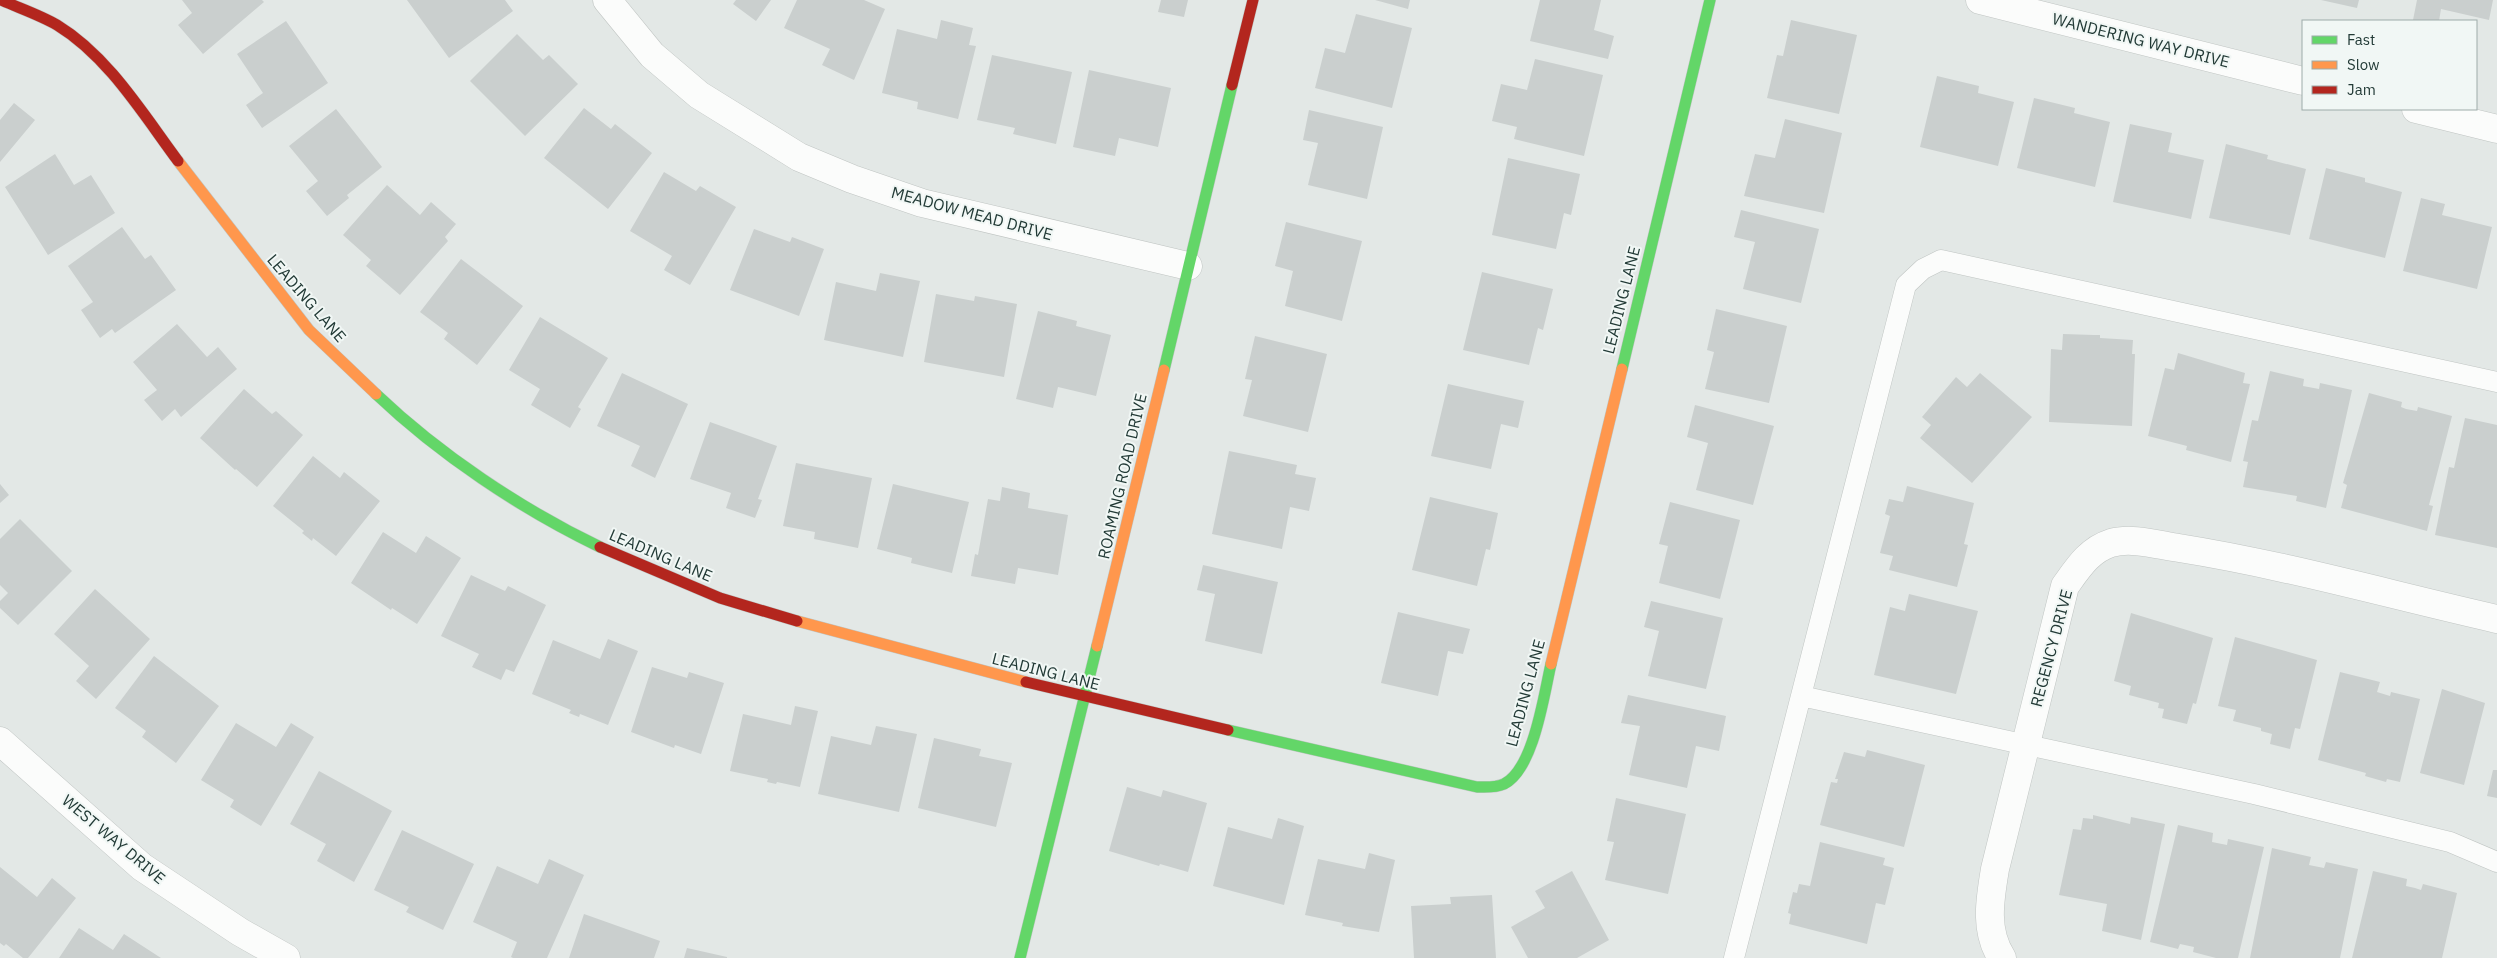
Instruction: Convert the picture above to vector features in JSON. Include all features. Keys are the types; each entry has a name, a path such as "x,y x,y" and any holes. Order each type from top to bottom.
{"street":[{"name":"LEADING LANE","path":"1,0 57,25 91,52 119,83 225,225 309,330 397,414 497,489 553,524 606,550 720,598 843,635 1086,698 1477,787 1498,786 1517,772 1526,756 1535,730 1710,0"},
{"name":"MEADOW MEAD DRIVE","path":"607,0 652,55 699,94 799,157 852,179 922,203 1188,266"},
{"name":"ROAMING ROAD DRIVE","path":"1020,958 1086,698 1253,0"},
{"name":"WANDERING WAY DRIVE","path":"1980,0 2302,81"},
{"path":"2420,110 2497,129"},
{"name":"REGENCY DRIVE","path":"2000,955 1991,931 1988,908 1994,869 2065,586 2084,560 2094,551 2112,543 2131,541 2227,556 2497,619"},
{"name":"WEST WAY DRIVE","path":"0,741 142,867 240,932 286,958"}],"lane":[{"path":"1734,958 1906,285 1923,269 1941,260 2497,382"},
{"path":"1800,696 2273,798 2450,842 2497,862"}],"building":[{"path":"182,0 262,0 264,2 203,54 178,25 192,13"},
{"path":"407,0 505,0 513,11 449,58"},
{"path":"736,0 771,0 756,21 733,4"},
{"path":"797,0 864,0 885,9 854,80 822,65 830,49 784,28"},
{"path":"1161,0 1188,0 1184,17 1158,12"},
{"path":"1375,0 1410,0 1408,9"},
{"path":"1540,0 1601,0 1594,30 1614,36 1608,59 1530,41"},
{"path":"2321,0 2359,0 2357,8"},
{"path":"2417,0 2493,0 2489,20 2441,9 2439,20 2413,20"},
{"path":"1356,14 1412,28 1392,108 1315,88 1325,48 1345,53"},
{"path":"941,20 973,28 969,45 976,46 958,119 917,109 918,102 882,93 897,29 937,39"},
{"path":"1791,20 1857,35 1839,114 1767,98 1777,55 1783,56"},
{"path":"286,21 328,83 262,128 246,105 263,93 237,54"},
{"path":"517,34 543,60 549,55 578,84 525,136 470,81"},
{"path":"992,55 1072,72 1056,144 1013,134 1015,128 977,120"},
{"path":"1535,59 1603,75 1584,156 1514,139 1517,127 1492,121 1501,84 1527,90"},
{"path":"1089,70 1171,88 1158,147 1119,138 1115,156 1073,147"},
{"path":"1937,76 1979,86 1978,93 2014,102 1998,166 1920,147"},
{"path":"2034,98 2075,108 2074,113 2110,122 2095,187 2017,168"},
{"path":"14,103 35,120 0,162 0,120"},
{"path":"584,108 611,129 615,124 652,153 608,209 544,158"},
{"path":"336,109 382,167 347,195 349,198 327,216 306,191 318,181 289,146"},
{"path":"1309,110 1383,127 1367,199 1308,185 1318,143 1303,140"},
{"path":"1785,119 1842,133 1824,213 1744,196 1755,154 1775,158"},
{"path":"2130,124 2172,133 2168,152 2204,160 2191,219 2113,202"},
{"path":"2226,144 2268,155 2267,159 2306,169 2290,235 2209,218"},
{"path":"55,154 74,185 91,175 115,213 48,255 5,187"},
{"path":"1508,158 1580,174 1571,215 1564,213 1556,249 1492,235"},
{"path":"2326,168 2365,178 2365,182 2402,192 2385,258 2309,239"},
{"path":"664,172 696,191 700,186 736,207 690,285 664,270 672,256 630,231"},
{"path":"387,185 420,215 431,202 456,224 445,237 448,241 400,295 366,266 371,260 343,235"},
{"path":"2421,198 2445,204 2442,215 2492,227 2477,289 2403,271"},
{"path":"1741,210 1819,229 1801,303 1743,289 1755,242 1734,237"},
{"path":"1286,222 1362,241 1342,321 1285,306 1293,271 1275,266"},
{"path":"122,227 145,259 151,255 176,290 115,333 112,329 100,338 81,310 93,302 68,266"},
{"path":"754,229 790,242 792,237 824,249 799,316 730,290"},
{"path":"461,259 523,306 477,365 444,339 448,333 420,312"},
{"path":"1482,272 1553,289 1543,330 1538,328 1529,365 1463,350"},
{"path":"880,273 920,281 903,357 824,340 836,282 876,291"},
{"path":"936,294 974,301 975,296 1017,304 1004,377 924,362"},
{"path":"1716,309 1787,326 1769,403 1705,389 1714,352 1707,350"},
{"path":"1038,311 1077,321 1076,326 1111,335 1096,396 1058,387 1053,408 1016,399"},
{"path":"540,317 608,358 578,407 581,409 570,428 531,405 540,389 509,370"},
{"path":"177,324 207,357 218,347 237,369 181,417 175,409 162,421 144,400 157,390 133,362"},
{"path":"2063,334 2100,335 2100,338 2133,340 2132,354 2135,354 2132,426 2049,422 2051,349 2062,350"},
{"path":"1255,336 1327,354 1308,432 1243,416 1252,380 1245,379"},
{"path":"2178,353 2245,373 2243,383 2250,384 2231,462 2186,450 2187,446 2148,436 2165,368 2174,370"},
{"path":"2270,371 2304,379 2303,386 2319,389 2320,383 2352,390 2326,508 2296,501 2297,496 2243,487 2248,462 2243,461 2252,420 2258,421"},
{"path":"622,373 688,404 655,478 631,466 640,446 597,426"},
{"path":"1980,373 2032,417 1972,483 1920,438 1931,425 1922,417 1956,377 1967,387"},
{"path":"1448,384 1524,401 1518,428 1501,424 1491,469 1431,456"},
{"path":"244,389 272,414 276,411 303,435 257,487 200,438"},
{"path":"2369,393 2402,402 2401,407 2406,409 2417,411 2418,407 2452,416 2429,505 2433,506 2427,531 2341,508 2347,485 2343,483"},
{"path":"1695,405 1774,426 1753,505 1696,490 1708,443 1687,437"},
{"path":"2465,418 2497,425 2497,548 2435,535 2449,467 2454,468"},
{"path":"710,422 777,446 758,499 762,500 755,518 726,508 731,493 690,479"},
{"path":"1229,451 1297,465 1295,474 1316,478 1309,511 1290,507 1282,549 1212,534"},
{"path":"313,456 340,478 344,472 380,501 336,556 313,538 312,541 302,533 304,531 273,506"},
{"path":"796,463 872,478 858,548 814,539 815,532 783,526"},
{"path":"0,484 9,495 0,503"},
{"path":"893,484 969,502 952,573 911,563 912,558 877,549"},
{"path":"1907,486 1974,503 1964,544 1968,545 1957,587 1889,570 1893,556 1880,553 1890,516 1885,514 1889,499 1903,502"},
{"path":"1002,487 1030,493 1028,508 1068,515 1058,575 1018,568 1015,584 971,576 975,554 978,555 988,499 1000,501"},
{"path":"1430,497 1498,513 1490,550 1486,549 1477,586 1412,570"},
{"path":"1670,502 1740,520 1720,599 1659,583 1668,546 1659,544"},
{"path":"20,519 72,571 18,625 0,608 0,601 8,593 0,585 0,539"},
{"path":"383,532 416,553 426,536 461,558 417,624 392,608 391,610 351,583"},
{"path":"1203,565 1278,582 1262,654 1205,641 1215,594 1197,590"},
{"path":"471,575 505,591 508,586 546,605 514,672 506,669 501,680 472,667 479,654 441,636"},
{"path":"95,589 150,639 96,699 76,681 89,666 54,634"},
{"path":"1909,594 1978,611 1956,694 1874,675 1890,607 1905,611"},
{"path":"1651,601 1723,618 1706,689 1648,676 1659,631 1644,627"},
{"path":"1398,612 1470,629 1463,654 1448,651 1438,696 1381,683"},
{"path":"2131,613 2213,638 2196,704 2193,703 2187,724 2162,718 2164,709 2158,708 2159,703 2129,695 2131,686 2114,681"},
{"path":"2235,637 2317,660 2300,729 2295,728 2290,749 2270,744 2272,734 2261,731 2261,728 2233,721 2236,710 2218,706"},
{"path":"608,639 638,651 608,725 580,714 579,717 569,713 571,710 532,694 553,640 600,659"},
{"path":"154,656 219,706 176,763 142,737 146,731 115,708"},
{"path":"652,667 687,678 689,672 724,683 701,754 675,745 674,748 631,732"},
{"path":"2340,672 2380,682 2377,692 2390,696 2391,692 2420,699 2400,782 2387,779 2386,782 2365,776 2366,773 2318,760"},
{"path":"2442,689 2485,703 2464,785 2420,773"},
{"path":"1628,695 1726,716 1719,751 1696,746 1687,788 1629,775 1640,726 1621,723"},
{"path":"795,706 818,711 800,787 767,782 768,779 730,771 743,714 791,725"},
{"path":"236,723 276,747 291,723 314,737 261,826 230,807 234,800 201,780"},
{"path":"876,726 917,734 899,812 818,794 831,736 871,745"},
{"path":"934,738 981,749 979,756 1012,763 996,827 918,808"},
{"path":"1867,750 1925,765 1904,847 1820,825 1831,782 1837,783 1838,779 1835,779 1844,752 1865,757"},
{"path":"2493,770 2497,770 2497,798 2487,796"},
{"path":"319,771 392,811 354,882 317,861 326,844 290,824"},
{"path":"1127,787 1161,797 1163,790 1207,803 1188,872 1160,864 1159,866 1109,851"},
{"path":"1616,798 1686,814 1668,894 1605,880 1614,842 1607,841"},
{"path":"2093,815 2130,824 2131,817 2165,824 2141,940 2102,931 2107,904 2059,895 2073,829 2081,830 2083,818 2093,819"},
{"path":"1278,818 1304,826 1284,905 1213,886 1228,827 1272,839"},
{"path":"2178,825 2213,833 2212,842 2227,845 2228,839 2264,847 2238,958 2216,958 2193,952 2194,947 2180,944 2178,949 2150,942"},
{"path":"402,830 474,864 443,930 406,912 409,907 374,890"},
{"path":"1820,842 1885,858 1883,865 1894,868 1885,905 1876,903 1867,944 1789,924 1791,914 1788,913 1793,892 1797,893 1799,884 1810,886"},
{"path":"2272,848 2311,857 2309,865 2324,868 2326,862 2358,869 2340,958 2250,958"},
{"path":"1369,853 1395,860 1379,932 1342,926 1343,923 1305,915 1318,859 1365,869"},
{"path":"549,859 584,875 547,958 513,958 511,957 517,942 473,922 497,866 538,884"},
{"path":"0,867 37,897 52,878 76,898 28,958 23,958 6,944 4,946 0,943"},
{"path":"1572,871 1609,940 1577,958 1528,958 1511,927 1545,908 1535,891"},
{"path":"2373,871 2407,879 2406,886 2421,890 2423,884 2457,893 2442,958 2352,958"},
{"path":"1492,895 1496,958 1414,958 1411,906 1451,904 1450,897"},
{"path":"584,914 660,941 654,958 569,958"},
{"path":"79,928 113,950 124,934 161,958 59,958"},
{"path":"687,948 727,957 727,958 684,958"}],"traffic: fast":[{"path":"1622,369 1710,0"},
{"path":"1164,370 1232,85"},
{"path":"376,394 426,438 482,479 541,516 600,547"},
{"path":"1020,958 1097,646"},
{"path":"1228,730 1477,787 1497,786 1504,784 1514,776 1523,763 1536,730 1551,664"}],"traffic: slow":[{"path":"178,161 309,330 376,394"},
{"path":"1551,664 1622,369"},
{"path":"1097,646 1164,370"},
{"path":"797,621 1026,682"}],"traffic: jam":[{"path":"1,0 57,25 92,53 124,87 178,161"},
{"path":"1232,85 1253,0"},
{"path":"600,547 720,598 797,621"},
{"path":"1026,682 1228,730"}]}
